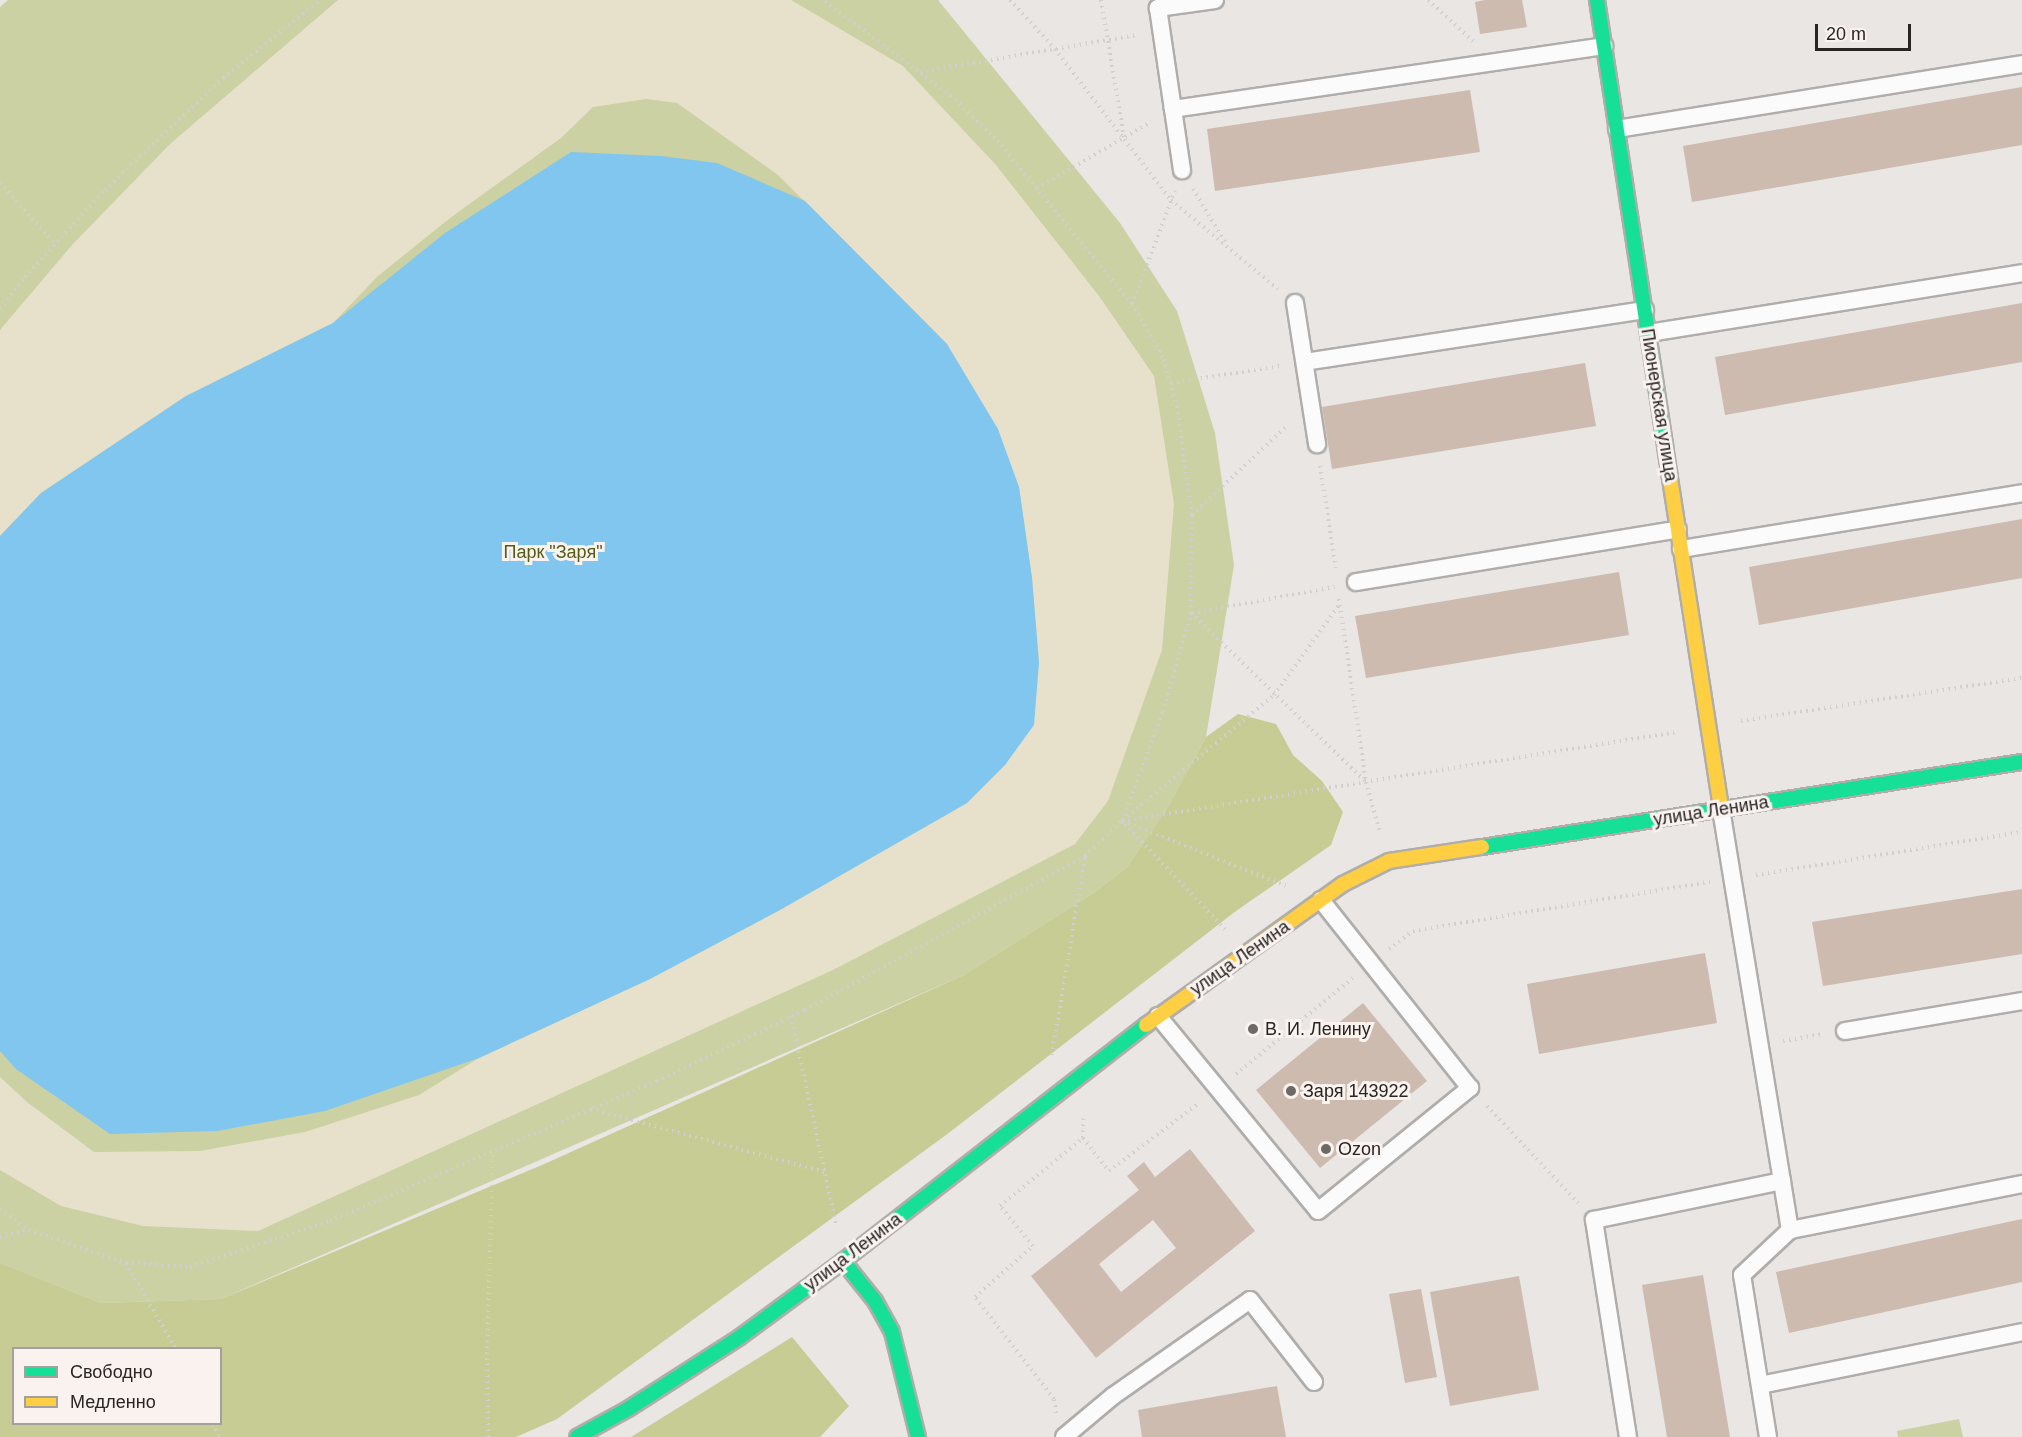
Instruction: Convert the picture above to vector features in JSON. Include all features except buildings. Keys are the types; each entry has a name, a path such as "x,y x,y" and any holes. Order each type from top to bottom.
{"street":[{"name":"Пионерская улица","path":"1597,0 1722,809"},
{"name":"улица Ленина","path":"577,1437 628,1409 740,1337 843,1261 1158,1016 1343,884 1389,861 2022,762"},
{"path":"843,1261 875,1301 892,1332 918,1437"}],"lane":[{"path":"1182,170 1158,8 1215,0"},
{"path":"1173,109 1604,46"},
{"path":"1617,129 2022,64"},
{"path":"1649,333 2022,273"},
{"path":"1295,303 1317,444"},
{"path":"1305,362 1644,310"},
{"path":"1681,549 2022,493"},
{"path":"1356,582 1678,529"},
{"path":"1722,809 1790,1230"},
{"path":"1158,1016 1318,1211 1470,1088 1321,900"},
{"path":"1845,1030 2022,1001"},
{"path":"1628,1437 1594,1220 1782,1181"},
{"path":"1768,1437 1742,1275 1790,1230 2022,1184"},
{"path":"1064,1437 1113,1396 1250,1300 1314,1382"},
{"path":"1760,1385 2022,1332"}],"path":[{"path":"0,309 105,190 223,78 320,0"},
{"path":"824,0 951,96 995,138 1132,304 1163,357 1177,407 1192,515 1191,613 1163,712 1122,821"},
{"path":"1010,0 1054,49 1171,200 1295,303"},
{"path":"1101,0 1124,138"},
{"path":"1428,0 1496,61"},
{"path":"920,72 1161,31"},
{"path":"1036,188 1173,109"},
{"path":"1132,304 1182,170"},
{"path":"1182,170 1227,246"},
{"path":"0,183 55,244"},
{"path":"1171,384 1305,362"},
{"path":"1192,515 1311,404"},
{"path":"1317,444 1366,782 1389,861"},
{"path":"1191,613 1356,582"},
{"path":"0,1209 29,1230 126,1263 190,1267 330,1221 591,1109 791,1016 1085,856 1122,821 1274,696 1356,582"},
{"path":"1191,613 1274,696 1366,782"},
{"path":"1122,821 2022,678"},
{"path":"1122,821 1321,900"},
{"path":"1122,821 1248,952"},
{"path":"1084,1107 1083,1138 1109,1171 1218,1088 1413,931 2022,832"},
{"path":"1051,1062 1085,856"},
{"path":"791,1016 843,1261"},
{"path":"1760,1045 1845,1030"},
{"path":"1470,1088 1594,1220"},
{"path":"591,1109 825,1172"},
{"path":"1057,1418 1054,1399 975,1297 1033,1246 1000,1206 1083,1138"},
{"path":"488,1437 487,1360 493,1151"},
{"path":"0,1237 29,1230"},
{"path":"126,1263 174,1347"}],"green space":[{"name":"Парк \"Заря\"","path":"8,0 938,0 1120,223 1177,311 1215,433 1234,565 1206,737 1168,807 1127,867 1095,892 964,975 221,1299 101,1303 0,1263 0,7"},
{"path":"1238,714 1276,724 1293,755 1322,781 1343,812 1331,845 1236,911 946,1135 557,1419 516,1437 0,1437 0,1263 101,1303 221,1299 542,1165 964,975 1095,892 1127,867 1168,807 1206,737"},
{"path":"792,1337 849,1406 820,1437 631,1437"},
{"path":"1959,1419 1963,1437 1898,1437 1897,1431"}],"sand":[{"path":"338,0 791,0 903,66 996,165 1099,296 1154,376 1174,504 1162,650 1108,801 1075,844 833,970 258,1231 143,1226 61,1206 0,1170 0,1077 27,1102 94,1152 200,1151 305,1132 419,1095 479,1058 650,979 780,910 967,803 1039,663 1032,578 1019,487 947,344 778,175 677,103 646,99 593,107 561,138 450,218 378,276 333,323 186,396 41,493 0,536 0,330 72,245 170,144"}],"water":[{"path":"571,152 661,156 717,163 805,201 947,344 998,429 1019,487 1032,578 1039,663 1034,725 1005,765 967,803 780,910 650,979 479,1058 325,1111 217,1131 110,1134 16,1069 0,1051 0,536 41,493 186,396 333,323 445,233"}],"traffic: fast":[{"path":"1597,0 1665,446"},
{"path":"1482,847 2022,762"},
{"path":"577,1437 628,1409 740,1337 843,1261 1146,1025"},
{"path":"843,1261 875,1301 892,1332 918,1437"}],"traffic: slow":[{"path":"1665,446 1721,809"},
{"path":"1146,1025 1343,884 1389,861 1482,847"}],"place":[{"name":"В. И. Ленину","path":"1253,1029"},
{"name":"Заря 143922","path":"1291,1091"},
{"name":"Ozon","path":"1326,1149"}]}
